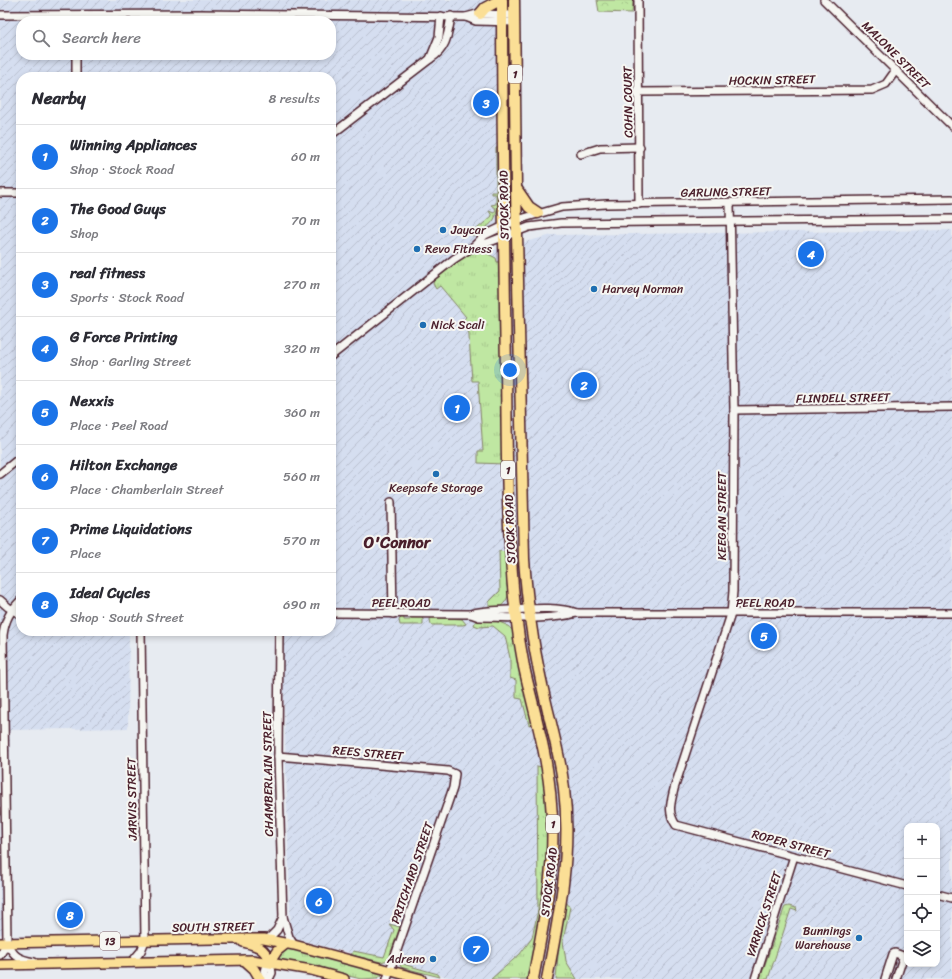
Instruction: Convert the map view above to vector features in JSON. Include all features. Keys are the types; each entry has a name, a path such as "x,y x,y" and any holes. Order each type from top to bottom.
{"highway":[{"path":"480,14 485,8 501,0"},
{"name":"STOCK ROAD","path":"501,0 510,548 515,613 523,663 547,769 553,827 552,864 549,888 533,979"},
{"name":"STOCK ROAD","path":"514,0 523,549 529,613 538,669 561,768 567,831 565,871 547,978"},
{"path":"516,188 529,207 538,213"}],"main road":[{"path":"232,939 263,949 270,962"},
{"name":"SOUTH STREET","path":"3,943 268,939 290,944 388,975 420,979"},
{"path":"270,962 277,951 290,944"},
{"path":"244,960 254,969 260,979"},
{"name":"13","path":"0,965 244,960 270,962 311,970 344,979"}],"street":[{"name":"COHN COURT","path":"638,0 640,147 639,204"},
{"name":"MALONE STREET","path":"824,0 952,126"},
{"path":"142,16 209,14 466,17 480,14 502,18"},
{"path":"0,15 25,16"},
{"path":"430,59 439,37 441,16"},
{"path":"336,131 430,59 438,55 448,36 451,16"},
{"path":"466,17 476,21 515,18"},
{"path":"76,60 76,72"},
{"name":"HOCKIN STREET","path":"639,92 872,90 886,84 896,70"},
{"path":"582,154 600,148 640,147"},
{"path":"0,193 16,193"},
{"name":"GARLING STREET","path":"474,246 485,235 504,225 538,213 562,207 583,205 952,199"},
{"name":"KEEGAN STREET","path":"672,819 670,812 674,789 731,614 733,591 734,410 730,203"},
{"path":"336,352 454,259 474,246 529,228 561,223 952,219"},
{"name":"FLINDELL STREET","path":"734,410 952,407"},
{"path":"0,474 16,461"},
{"path":"391,502 393,614"},
{"path":"0,600 16,612"},
{"path":"0,955 3,943 3,635 6,620 16,606"},
{"name":"PEEL ROAD","path":"336,614 470,614 479,617 515,613 566,616 578,613 952,614"},
{"name":"JARVIS STREET","path":"131,963 142,951 145,941 141,636"},
{"name":"CHAMBERLAIN STREET","path":"279,636 278,756 283,917 290,944"},
{"name":"REES STREET","path":"278,756 441,770 455,774"},
{"name":"PRITCHARD STREET","path":"388,975 453,788 455,774"},
{"name":"ROPER STREET","path":"672,819 676,825 904,885"},
{"name":"YARRICK STREET","path":"755,979 794,856"},
{"path":"940,895 952,898"},
{"path":"268,939 276,930 283,917"},
{"path":"3,943 18,958 43,964"},
{"path":"885,979 893,954 895,953 903,956 904,958 896,979"},
{"path":"264,979 266,968 270,962"},
{"path":"269,979 272,973 270,962"}],"shaded area":[{"path":"0,0 498,0 500,211 494,250 552,235 952,230 952,979 456,979 291,938 282,636 336,636 336,72 16,72 16,636 129,636 128,728 10,730 8,933 0,934"}],"green space":[{"path":"597,0 633,0 632,13 599,12"},
{"path":"499,147 500,209 497,210 492,223 473,236 471,234 492,216 489,211 494,213 496,209 491,205 496,204 496,194 491,194 491,192 496,192 496,148"},
{"path":"487,248 486,253 496,258 497,262 500,262 504,464 478,463 478,451 483,451 478,381 472,381 468,322 462,321 466,317 440,286 436,289 433,284 434,280 459,261 473,253"},
{"path":"499,551 506,552 508,596 502,605 492,608 489,606 489,602 500,591"},
{"path":"404,617 404,620 410,620 411,617 421,617 423,619 423,625 400,625 399,620"},
{"path":"432,617 462,619 466,624 431,625 430,619"},
{"path":"476,620 501,623 510,627 513,631 533,724 529,725 522,699 516,698 516,680 510,678 510,658 505,636 493,626 479,627 474,625"},
{"path":"537,766 542,767 548,815 549,843 544,894 528,979 491,979 520,954 532,938 538,910"},
{"path":"566,902 570,907 563,941 566,961 577,979 556,979 560,931"},
{"path":"789,906 796,908 797,911 791,909 768,979 760,979 784,909 785,907"},
{"path":"389,924 400,927 388,960 381,962 351,955 353,951 384,957 394,930"},
{"path":"289,948 382,973 382,975 378,978 361,979 277,959 279,954"},
{"path":"399,963 438,974 440,977 401,967"}],"place":[{"name":"real fitness","path":"486,103"},
{"name":"Jaycar","path":"443,230"},
{"name":"Revo Fitness","path":"417,249"},
{"name":"G Force Printing","path":"811,254"},
{"name":"Harvey Norman","path":"594,289"},
{"name":"Nick Scali","path":"423,325"},
{"name":"The Good Guys","path":"584,385"},
{"name":"Winning Appliances","path":"457,408"},
{"name":"Keepsafe Storage","path":"436,474"},
{"name":"Nexxis","path":"764,636"},
{"name":"Hilton Exchange","path":"319,901"},
{"name":"Ideal Cycles","path":"70,915"},
{"name":"Bunnings Warehouse","path":"859,938"},
{"name":"Prime Liquidations","path":"476,949"},
{"name":"Adreno","path":"433,959"}],"district":[{"name":"O'Connor","path":"397,542"}]}
